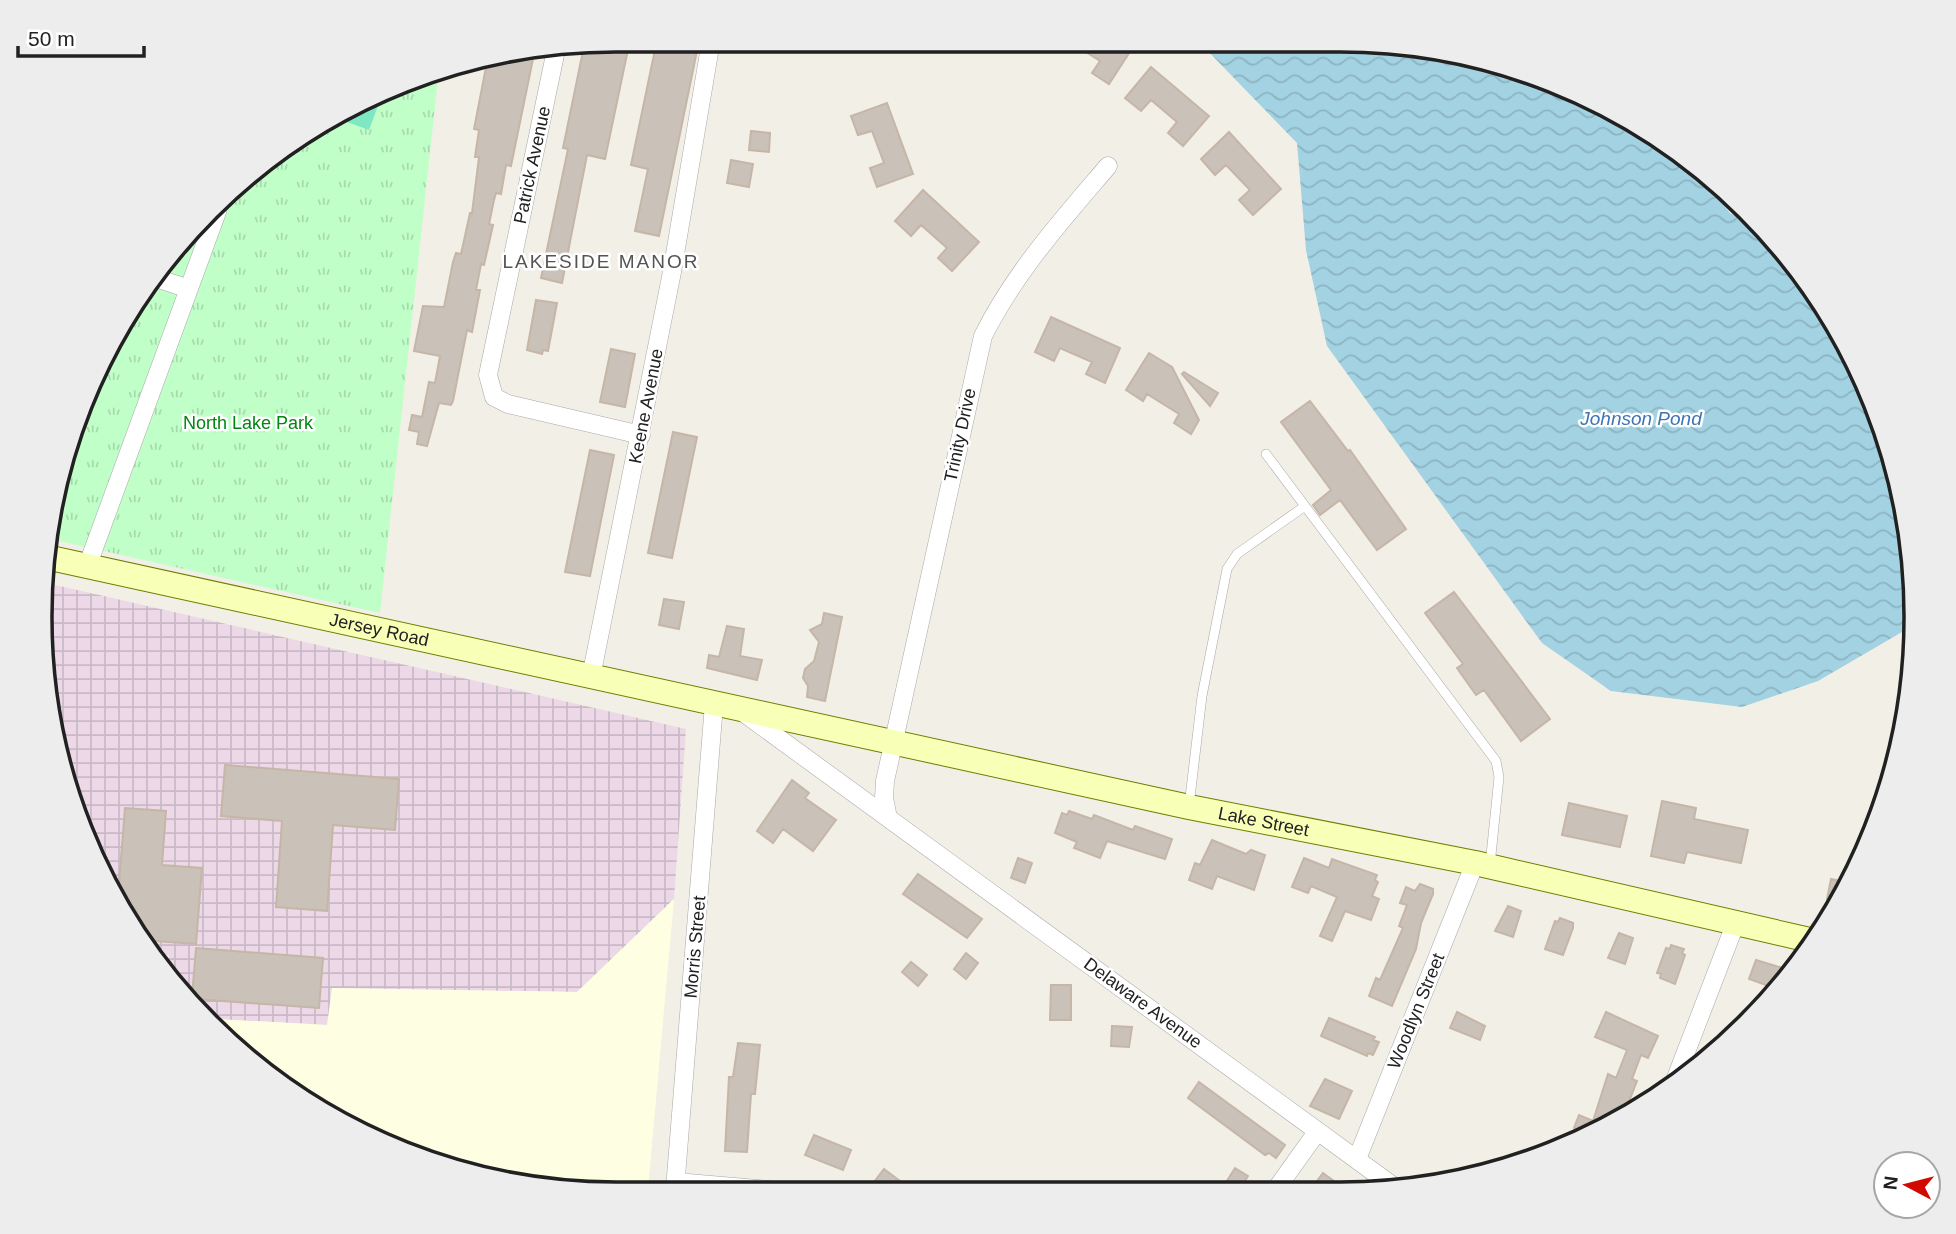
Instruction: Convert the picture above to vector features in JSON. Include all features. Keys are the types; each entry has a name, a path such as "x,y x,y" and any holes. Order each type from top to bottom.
{"street":[{"name":"Keene Avenue","path":"591,677 641,435 697,134 709,53"},
{"name":"Patrick Avenue","path":"555,56 488,375 494,397 508,404 641,435"},
{"name":"Trinity Drive","path":"895,742 984,336 1002,299 1032,256 1108,166"},
{"path":"87,567 213,224"},
{"path":"164,281 189,289"},
{"name":"Jersey Road","path":"56,559 714,704"},
{"name":"Lake Street","path":"714,704 1189,807 1483,865 1803,938"},
{"name":"Morris Street","path":"676,1182 714,704"},
{"name":"Delaware Avenue","path":"741,710 1384,1179"},
{"path":"888,818 884,798 885,781 895,742"},
{"name":"Woodlyn Street","path":"1357,1159 1483,865"},
{"path":"1680,1067 1736,922"},
{"path":"1281,1182 1317,1132"}],"lane":[{"path":"1266,454 1496,761 1499,777 1483,865"},
{"path":"1189,807 1202,696 1227,569 1237,554 1305,506"}],"shaded area":[{"path":"54,585 686,729 674,899 577,992 332,988 328,1025 222,1019 169,961 169,955 165,955 128,899 95,833 82,798 63,727 57,691 52,617"},
{"path":"674,899 649,1182 580,1180 507,1171 436,1152 401,1139 335,1106 303,1086 273,1065 222,1019 327,1025 332,988 577,992"}],"green space":[{"name":"North Lake Park","path":"438,81 380,613 57,541 72,471 95,401 128,335 169,273 218,218 273,169 335,128 367,111"},
{"path":"378,106 369,130 347,122"}],"water":[{"name":"Johnson Pond","path":"1210,53 1376,54 1449,63 1520,82 1555,95 1621,128 1683,169 1738,218 1787,273 1828,335 1845,367 1874,436 1893,507 1899,543 1903,631 1818,681 1742,707 1611,691 1542,643 1327,346 1306,250 1297,143"}],"building":[{"path":"627,53 605,159 587,155 562,283 541,278 568,149 563,148 582,54"},
{"path":"654,53 697,53 659,236 635,231 648,169 631,165"},
{"path":"1088,53 1129,53 1109,84 1092,73 1100,61"},
{"path":"533,59 511,166 506,165 501,194 496,193 494,200 489,224 493,225 484,265 481,264 476,290 480,290 472,332 467,330 453,401 451,405 439,403 427,446 417,444 419,432 409,430 412,415 422,417 429,382 435,383 440,356 414,351 423,306 444,307 453,262 456,253 461,254 472,213 479,157 475,157 479,130 474,129 486,68"},
{"path":"1151,67 1209,116 1183,146 1168,133 1177,122 1151,100 1141,111 1125,98"},
{"path":"887,103 913,174 877,187 870,168 884,163 872,131 858,135 851,116"},
{"path":"751,131 770,133 769,152 749,150"},
{"path":"1229,132 1281,189 1253,215 1239,200 1250,190 1226,165 1215,175 1201,159"},
{"path":"731,160 753,164 749,187 727,183"},
{"path":"923,190 979,242 952,271 938,258 947,248 921,225 911,236 895,221"},
{"path":"536,300 557,303 548,351 543,350 542,354 527,350"},
{"path":"1051,317 1120,348 1105,383 1086,374 1092,362 1060,348 1054,361 1035,352"},
{"path":"611,349 635,354 625,407 600,402"},
{"path":"1149,353 1172,367 1199,420 1191,434 1174,423 1179,414 1147,394 1143,401 1126,390"},
{"path":"1184,372 1218,393 1210,406 1182,374"},
{"path":"1310,401 1348,451 1350,450 1406,529 1377,550 1340,500 1320,515 1313,505 1331,490 1281,422"},
{"path":"673,432 697,437 672,558 648,553"},
{"path":"590,450 614,455 590,576 565,572"},
{"path":"1454,592 1550,719 1521,741 1484,690 1476,695 1457,668 1463,664 1425,613"},
{"path":"664,599 684,602 679,629 659,625"},
{"path":"824,613 842,617 825,701 807,697 808,686 803,678 805,669 814,661 819,642 810,630 822,624"},
{"path":"727,626 744,629 740,656 762,660 757,680 707,668 709,655 719,657"},
{"path":"225,765 399,779 395,830 333,825 327,911 276,907 282,821 221,816"},
{"path":"792,780 809,793 805,798 836,820 813,851 783,829 773,843 757,831"},
{"path":"1662,801 1696,808 1694,819 1748,830 1741,863 1687,852 1684,863 1651,856"},
{"path":"1569,803 1627,816 1620,847 1562,835"},
{"path":"125,808 166,811 162,865 202,868 196,944 155,941 119,882"},
{"path":"1069,811 1092,819 1094,815 1133,830 1135,826 1172,839 1165,859 1107,841 1100,858 1074,848 1077,842 1055,833 1062,813 1067,815"},
{"path":"1212,840 1246,854 1251,850 1265,855 1254,890 1217,876 1212,889 1189,880 1195,863 1200,865"},
{"path":"1018,858 1032,863 1025,883 1011,878"},
{"path":"1304,858 1329,868 1332,859 1377,875 1375,880 1378,882 1372,896 1379,899 1371,920 1345,911 1332,941 1320,936 1337,897 1311,886 1308,893 1292,887"},
{"path":"918,874 982,919 967,938 903,894"},
{"path":"1831,879 1838,880 1828,899"},
{"path":"1420,884 1433,889 1433,894 1421,923 1416,949 1392,1006 1369,996 1376,978 1380,980 1403,928 1399,926 1407,905 1400,903 1406,887 1415,891"},
{"path":"1508,906 1521,911 1513,937 1495,931"},
{"path":"1560,918 1573,923 1563,955 1545,949 1555,921 1558,922"},
{"path":"1619,933 1633,938 1625,964 1608,958"},
{"path":"1671,945 1684,949 1682,953 1685,955 1675,984 1660,978 1661,974 1657,973 1666,948 1670,949"},
{"path":"196,948 323,958 319,1008 203,1000 193,989"},
{"path":"966,953 978,963 966,979 954,969"},
{"path":"1756,960 1781,968 1766,985 1749,979"},
{"path":"911,962 927,975 918,986 902,972"},
{"path":"1051,985 1071,985 1071,1020 1050,1020"},
{"path":"1457,1012 1485,1026 1480,1040 1450,1028"},
{"path":"1606,1012 1658,1036 1648,1058 1641,1055 1632,1079 1637,1081 1629,1101 1593,1121 1608,1074 1616,1078 1627,1050 1595,1037"},
{"path":"1329,1018 1375,1037 1373,1040 1379,1042 1373,1055 1368,1053 1367,1056 1321,1036"},
{"path":"1112,1026 1132,1027 1129,1047 1111,1046"},
{"path":"738,1043 760,1045 755,1094 751,1094 747,1152 725,1151 729,1077 733,1077"},
{"path":"1325,1079 1352,1091 1339,1119 1310,1106"},
{"path":"1199,1082 1285,1145 1276,1158 1269,1153 1265,1155 1188,1098"},
{"path":"1579,1115 1593,1121 1574,1128"},
{"path":"814,1135 851,1150 843,1170 805,1155"},
{"path":"1235,1168 1248,1176 1244,1182 1226,1182"},
{"path":"884,1169 901,1182 874,1182"},
{"path":"1323,1173 1335,1182 1316,1182"}],"district":[{"name":"LAKESIDE MANOR","path":"601,261"}]}
